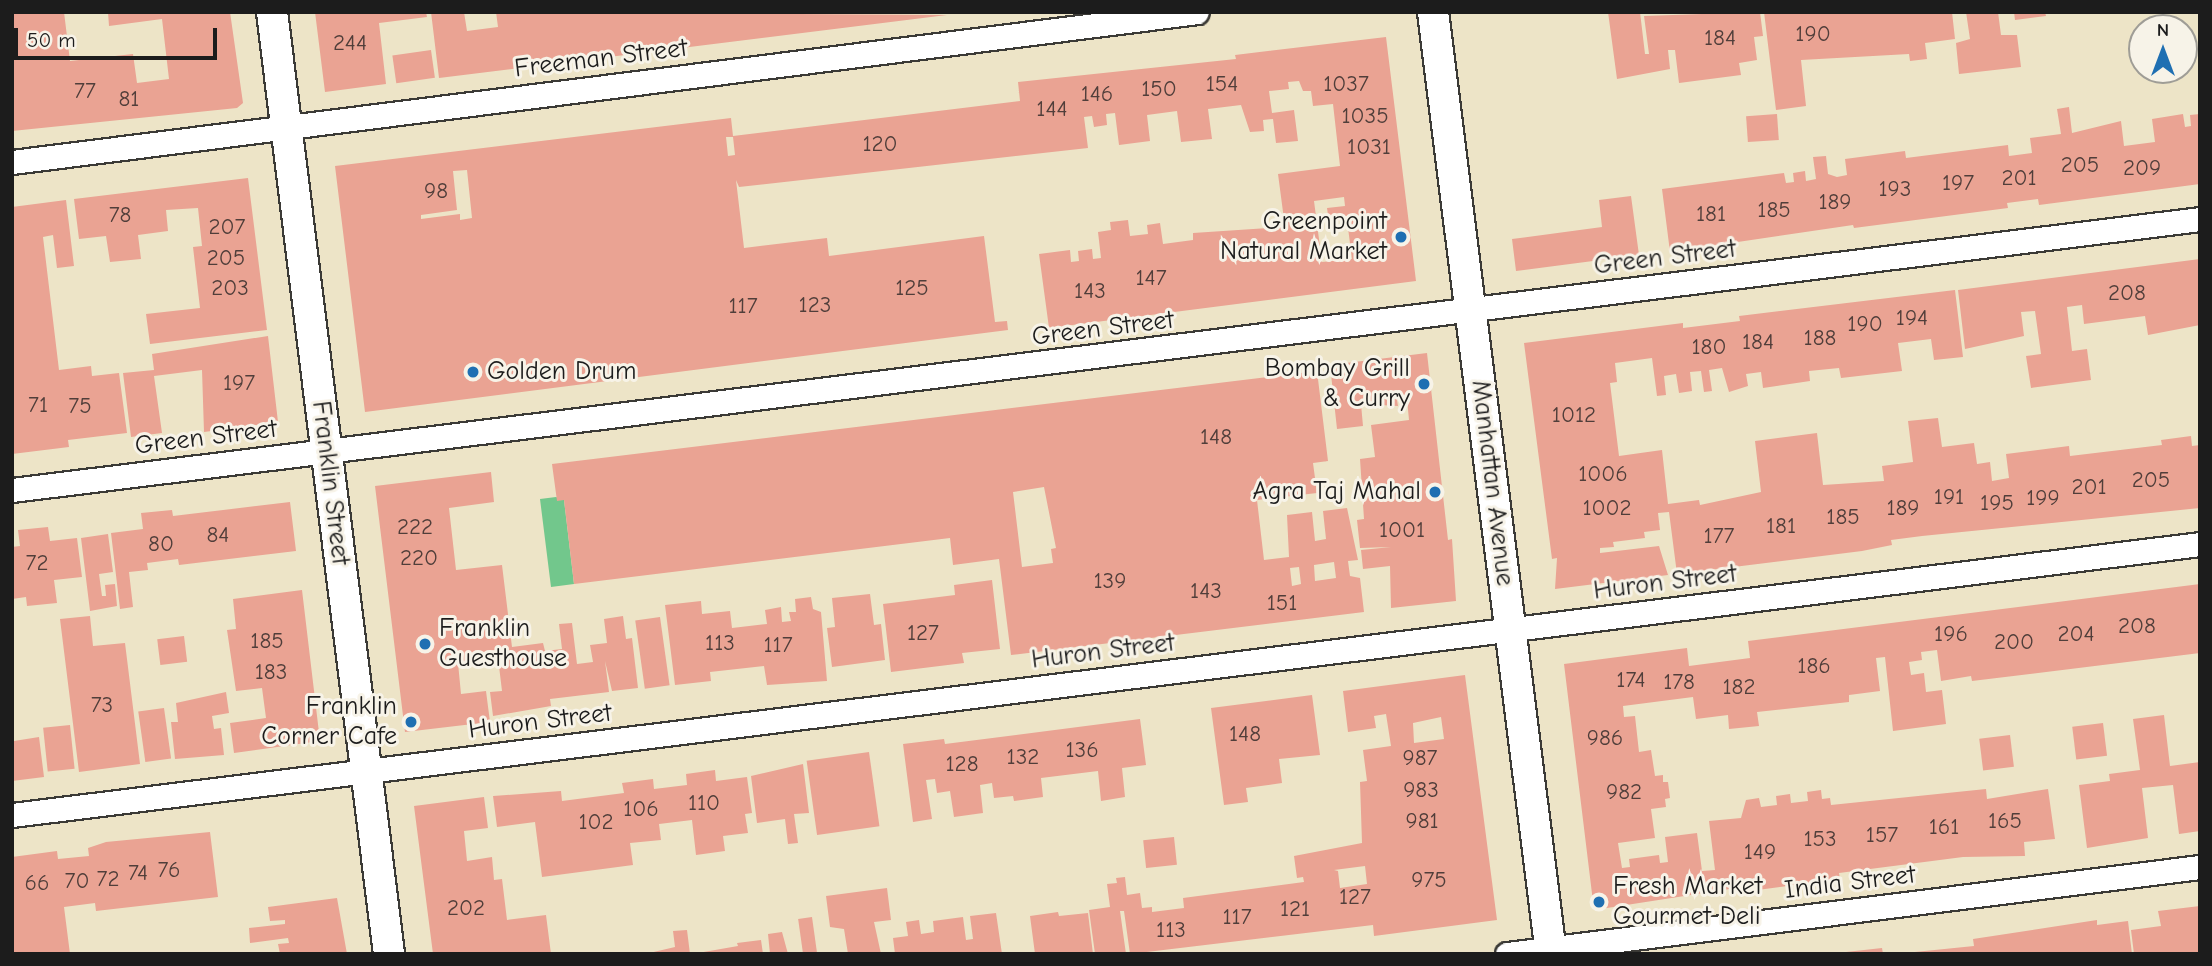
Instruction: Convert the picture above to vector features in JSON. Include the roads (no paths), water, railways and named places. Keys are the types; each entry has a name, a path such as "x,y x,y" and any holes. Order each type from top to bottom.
{"street":[{"name":"Franklin Street","path":"272,12 389,954"},
{"name":"Freeman Street","path":"12,162 1197,12"},
{"name":"Manhattan Avenue","path":"1433,12 1551,951"},
{"name":"Green Street","path":"12,490 2200,219"},
{"name":"Huron Street","path":"12,815 2200,544"},
{"name":"India Street","path":"1507,954 1551,951 2200,867"}],"place":[{"name":"Greenpoint Natural Market","path":"1401,237"},
{"name":"Golden Drum","path":"473,372"},
{"name":"Bombay Grill & Curry","path":"1424,384"},
{"name":"Agra Taj Mahal","path":"1435,492"},
{"name":"Franklin Guesthouse","path":"425,644"},
{"name":"Franklin Corner Cafe","path":"411,722"},
{"name":"Fresh Market Gourmet Deli","path":"1599,902"}]}
